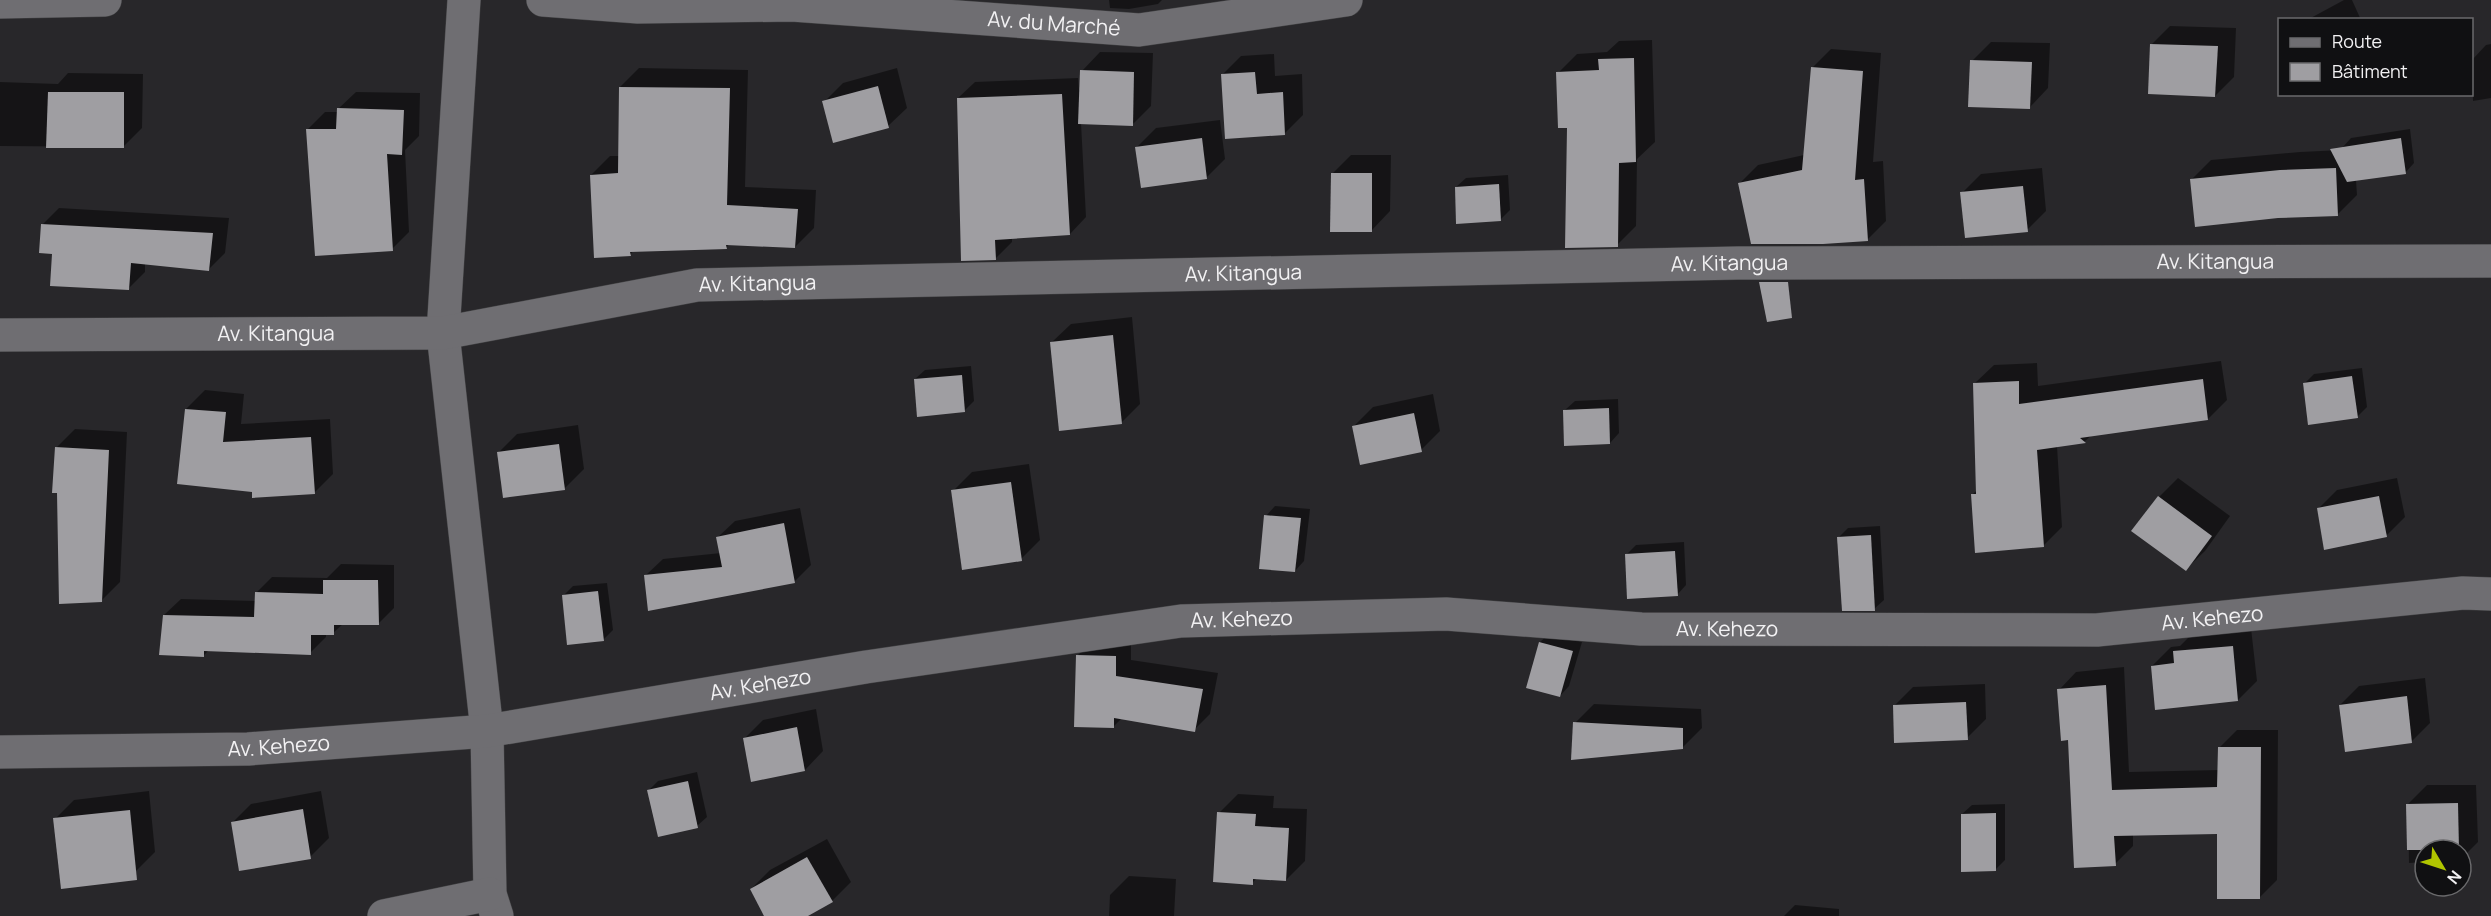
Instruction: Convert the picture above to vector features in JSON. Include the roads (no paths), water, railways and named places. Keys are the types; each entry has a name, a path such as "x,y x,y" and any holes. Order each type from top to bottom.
{"street":[{"path":"0,2 105,0"},
{"path":"384,916 494,905 487,731 443,333 464,0"},
{"name":"Av. du Marché","path":"543,0 638,7 792,5 1138,30 1346,0"},
{"name":"Av. Kitangua","path":"0,335 443,333 697,285 1738,263 2491,261"},
{"name":"Av. Kehezo","path":"0,752 248,749 487,731 866,667 1182,621 1446,614 1641,629 2097,630 2463,593 2491,594"}]}
